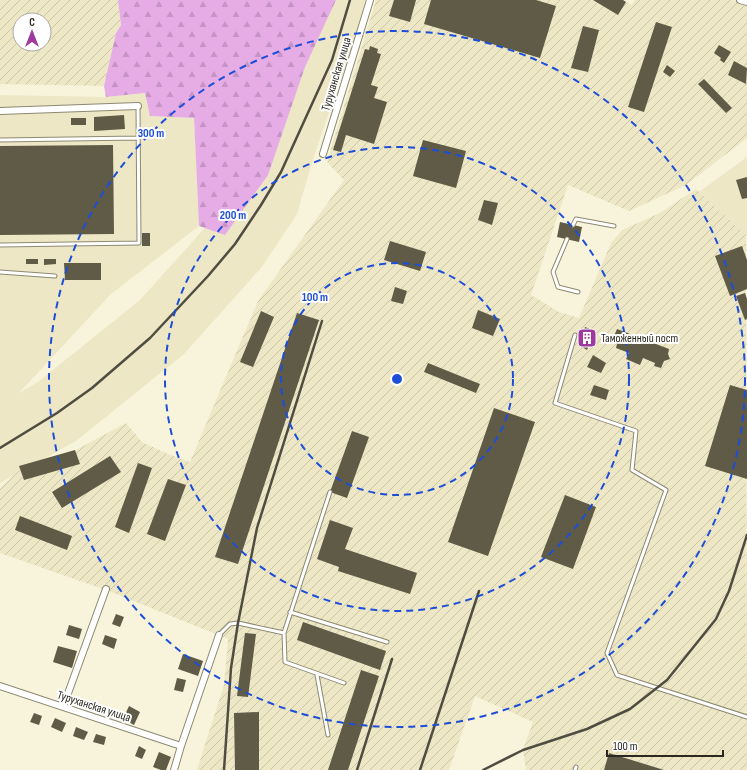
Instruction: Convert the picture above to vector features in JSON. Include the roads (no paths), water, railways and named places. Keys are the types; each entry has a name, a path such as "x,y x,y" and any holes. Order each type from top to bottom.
{"street":[{"name":"Туруханская улица","path":"323,154 370,0"},
{"path":"740,0 747,2"},
{"path":"0,111 138,106"},
{"path":"64,707 106,589"},
{"path":"174,770 219,635"},
{"name":"Туруханская улица","path":"0,686 181,746"}],"lane":[{"path":"0,245 139,243 138,106"},
{"path":"0,140 138,138"},
{"path":"573,225 576,219 614,226"},
{"path":"567,239 552,272 558,287 578,292"},
{"path":"0,272 55,276"},
{"path":"575,335 555,403 636,431 632,470 666,490 607,653 617,676 747,717"},
{"path":"330,492 284,633 284,662 344,684"},
{"path":"290,612 387,642"},
{"path":"219,635 230,624 238,623 284,633"},
{"path":"317,675 328,735"}],"railway":[{"path":"0,448 57,413 92,388 150,338 208,276 235,244 281,172 332,60 350,0"},
{"path":"224,770 231,668 238,623 257,528 322,321"},
{"path":"483,770 523,750 587,729 630,709 667,680 716,619 729,591 747,535"},
{"path":"420,770 479,591"},
{"path":"357,770 392,659"}],"place":[{"name":"Таможенный пост","path":"587,338"}]}
